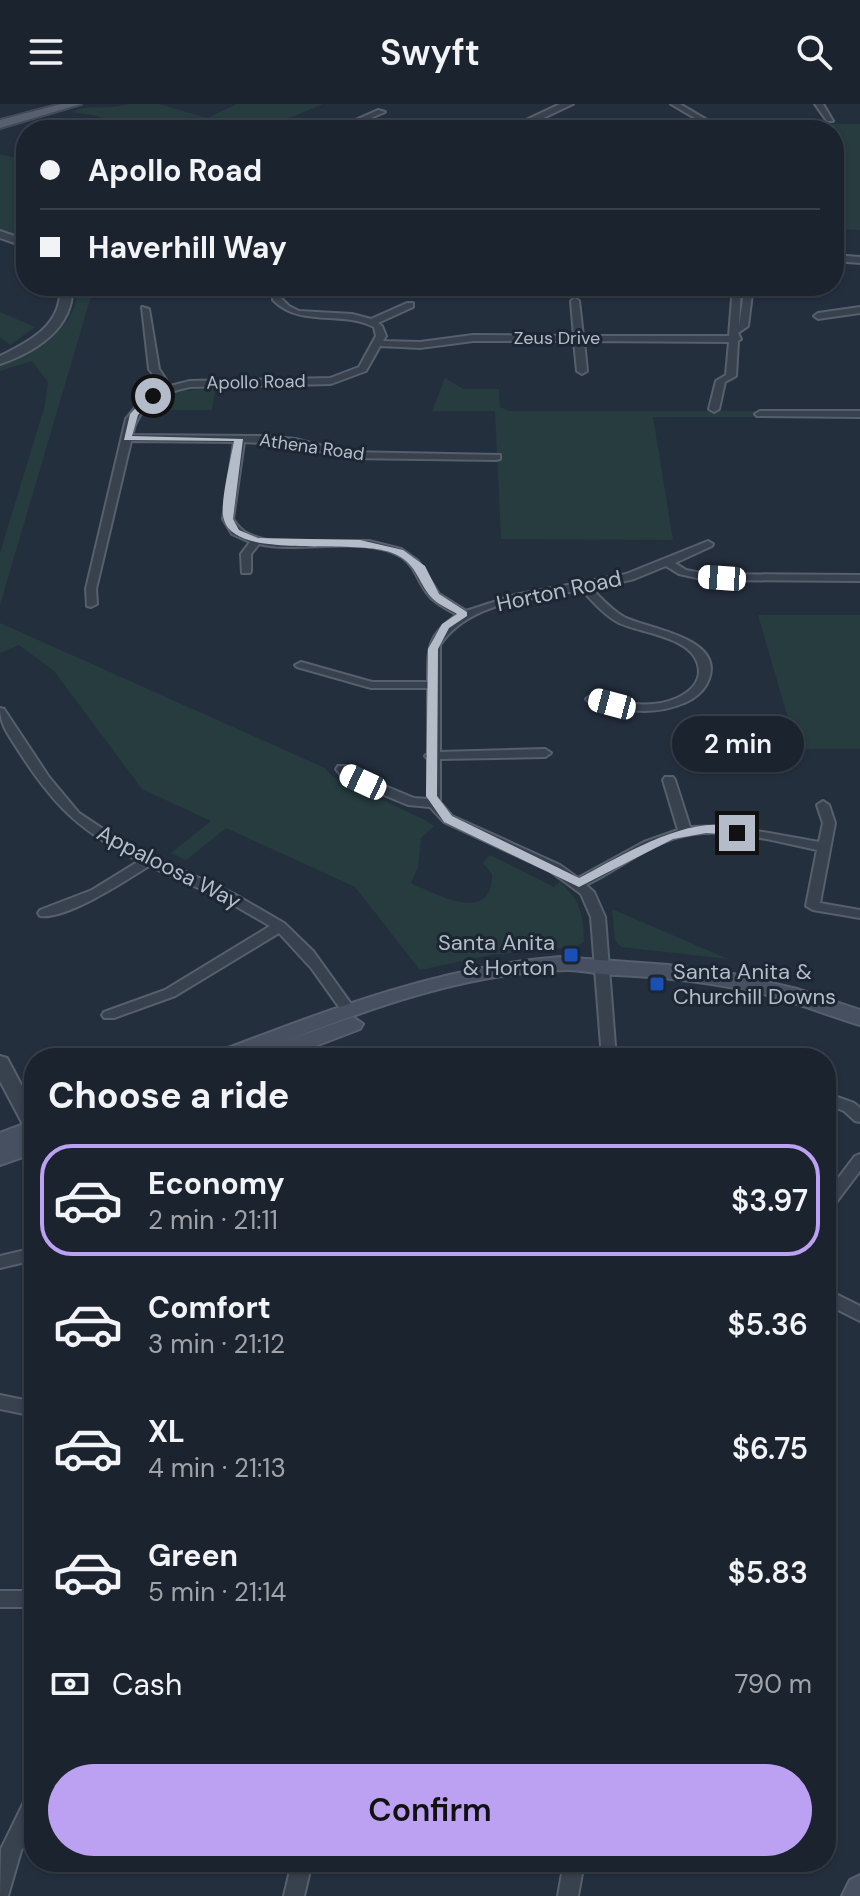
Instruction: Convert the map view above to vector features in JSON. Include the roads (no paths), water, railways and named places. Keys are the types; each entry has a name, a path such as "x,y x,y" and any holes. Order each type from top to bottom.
{"main road":[{"path":"3,121 75,104"},
{"path":"249,1048 349,1011 461,976 585,962 601,968 722,978 782,992 860,1018"},
{"path":"290,1048 429,997 506,981 585,974 601,968"},
{"path":"0,1142 24,1131"},
{"path":"0,1157 24,1148"},
{"path":"857,1896 860,1890"}],"street":[{"path":"535,120 568,104"},
{"path":"675,104 703,120"},
{"path":"819,104 830,119"},
{"path":"361,120 381,112"},
{"path":"0,360 26,348 57,322 66,306 66,296"},
{"path":"276,296 288,310 353,316 372,322 381,332 378,343"},
{"path":"714,409 721,381 731,376 736,335 732,325 736,296"},
{"path":"736,335 744,326 748,296"},
{"path":"575,301 582,371"},
{"path":"372,322 410,305"},
{"path":"145,309 154,369 168,389"},
{"path":"818,316 860,310"},
{"name":"Zeus Drive","path":"378,343 409,345 473,338 736,335"},
{"name":"Apollo Road","path":"91,604 91,589 127,438 139,407 168,389 211,382 340,380 363,369 378,343"},
{"path":"760,414 860,414"},
{"name":"Athena Road","path":"127,438 295,442 347,455 496,457"},
{"path":"239,439 228,519 236,532 256,541 360,543 400,552 421,568 435,596 464,614"},
{"path":"246,571 246,554 256,541"},
{"name":"Horton Road","path":"434,803 431,685 435,640 445,626 464,614 628,577 708,544"},
{"path":"666,562 683,572 706,577 860,578"},
{"path":"585,587 619,618 684,642 698,654 705,667 704,680 696,690 674,703 634,708 592,699"},
{"path":"301,665 371,685 431,685"},
{"name":"Appaloosa Way","path":"0,712 73,814 151,859 246,906 279,927 298,943 349,1011"},
{"path":"431,756 545,753"},
{"path":"342,769 347,775 412,802 434,803 448,819 579,883 594,904 598,917 608,1048"},
{"path":"669,780 685,832"},
{"path":"823,805 829,823 813,906 860,914"},
{"path":"579,883 670,836 685,832 724,830 824,847"},
{"path":"45,913 97,893 151,859"},
{"path":"109,1015 170,993 279,927"},
{"path":"0,1063 6,1086 24,1112"},
{"path":"836,1102 849,1107 860,1117"},
{"path":"836,1192 860,1160"},
{"path":"0,1262 24,1256"},
{"path":"836,1301 860,1314"},
{"path":"0,1402 24,1407"},
{"path":"0,1599 24,1599"},
{"path":"0,1891 11,1849 24,1823"},
{"path":"294,1896 300,1872"},
{"path":"568,1896 572,1872"}],"place":[{"name":"Santa Anita & Horton","path":"571,955"},
{"name":"Santa Anita & Churchill Downs","path":"657,984"}]}
